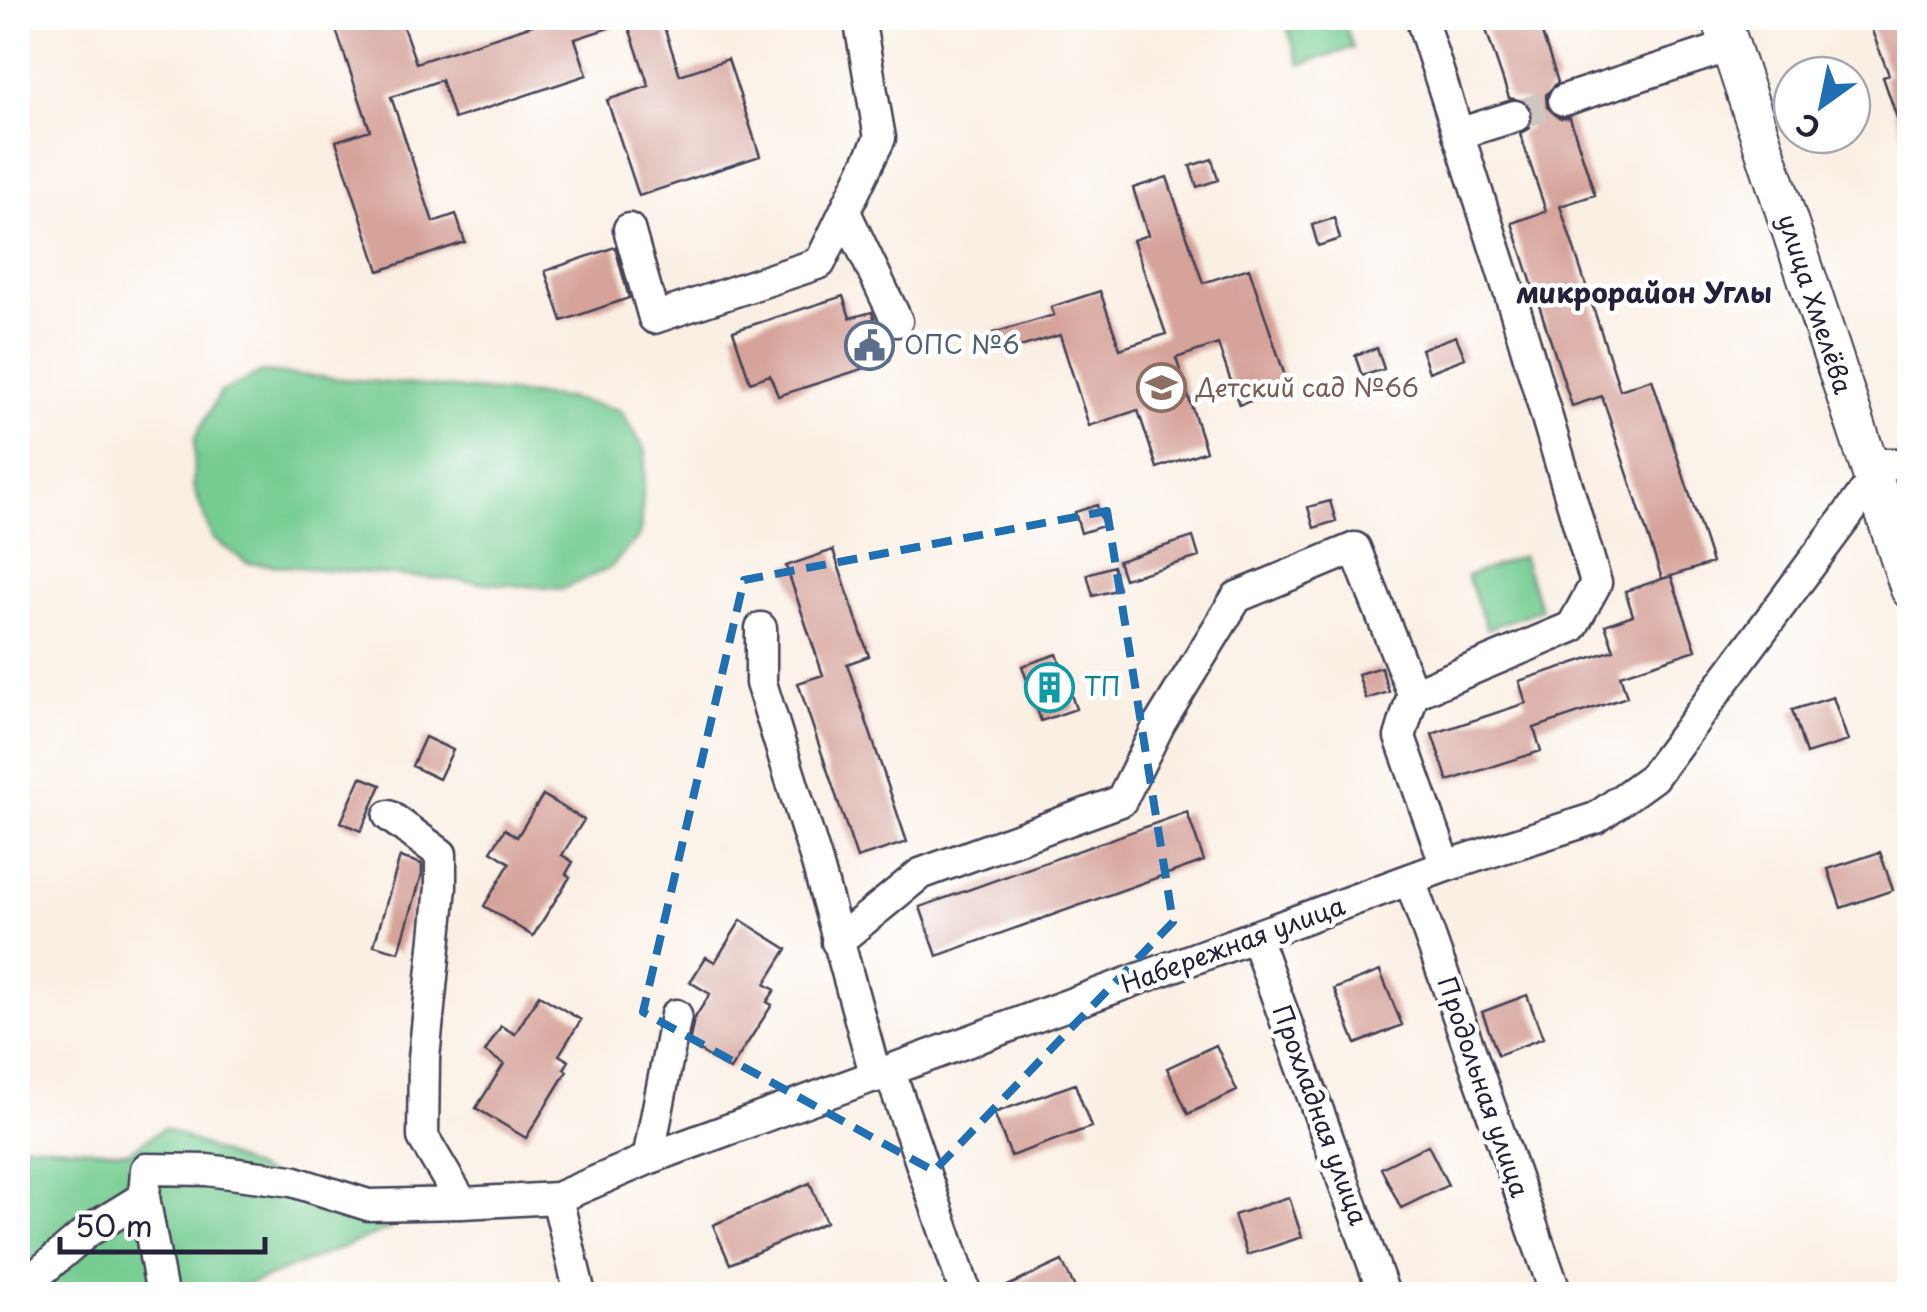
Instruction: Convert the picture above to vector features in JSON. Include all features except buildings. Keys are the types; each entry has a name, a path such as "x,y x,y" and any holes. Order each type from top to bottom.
{"main road":[{"name":"улица Хмелёва","path":"1726,32 1910,590"}],"street":[{"path":"629,229 654,318 820,263 880,138 859,18"},
{"path":"1413,694 1572,627 1596,582 1420,18"},
{"path":"1564,100 1726,32"},
{"path":"1458,134 1514,116"},
{"path":"845,212 897,321"},
{"path":"1870,473 1910,464"},
{"name":"Набережная улица","path":"145,1183 207,1170 292,1181 368,1205 557,1198 648,1160 1446,866 1596,818 1653,776 1870,473"},
{"path":"837,942 920,874 1121,801 1160,723 1237,596 1277,571 1355,548 1413,694 1400,737 1446,866"},
{"path":"762,628 760,683 837,942 966,1294"},
{"path":"389,816 440,854 441,887 424,1058 423,1137 462,1204"},
{"name":"Продольная улица","path":"1410,880 1556,1294"},
{"name":"Прохладная улица","path":"1256,936 1384,1294"},
{"path":"648,1160 676,1016"},
{"path":"18,1291 145,1183"},
{"path":"145,1183 162,1294"},
{"path":"557,1198 580,1294"}],"highlighted area":[{"path":"1107,511 1173,922 934,1171 643,1012 744,580"}],"green space":[{"path":"1284,18 1343,18 1353,48 1300,65"},
{"path":"262,372 566,398 620,410 646,451 640,535 610,568 562,589 247,563 212,538 193,486 195,437 221,392"},
{"path":"1522,556 1541,609 1487,629 1467,576"},
{"path":"164,1128 390,1229 224,1294 18,1294 18,1143 128,1152"}],"tunnel":[{"path":"1515,116 1564,100"}],"place":[{"name":"ОПС №6","path":"869,345"},
{"name":"Детский сад №66","path":"1161,388"},
{"name":"ТП","path":"1049,687"}],"district":[{"name":"микрорайон Углы","path":"1644,293"}]}
